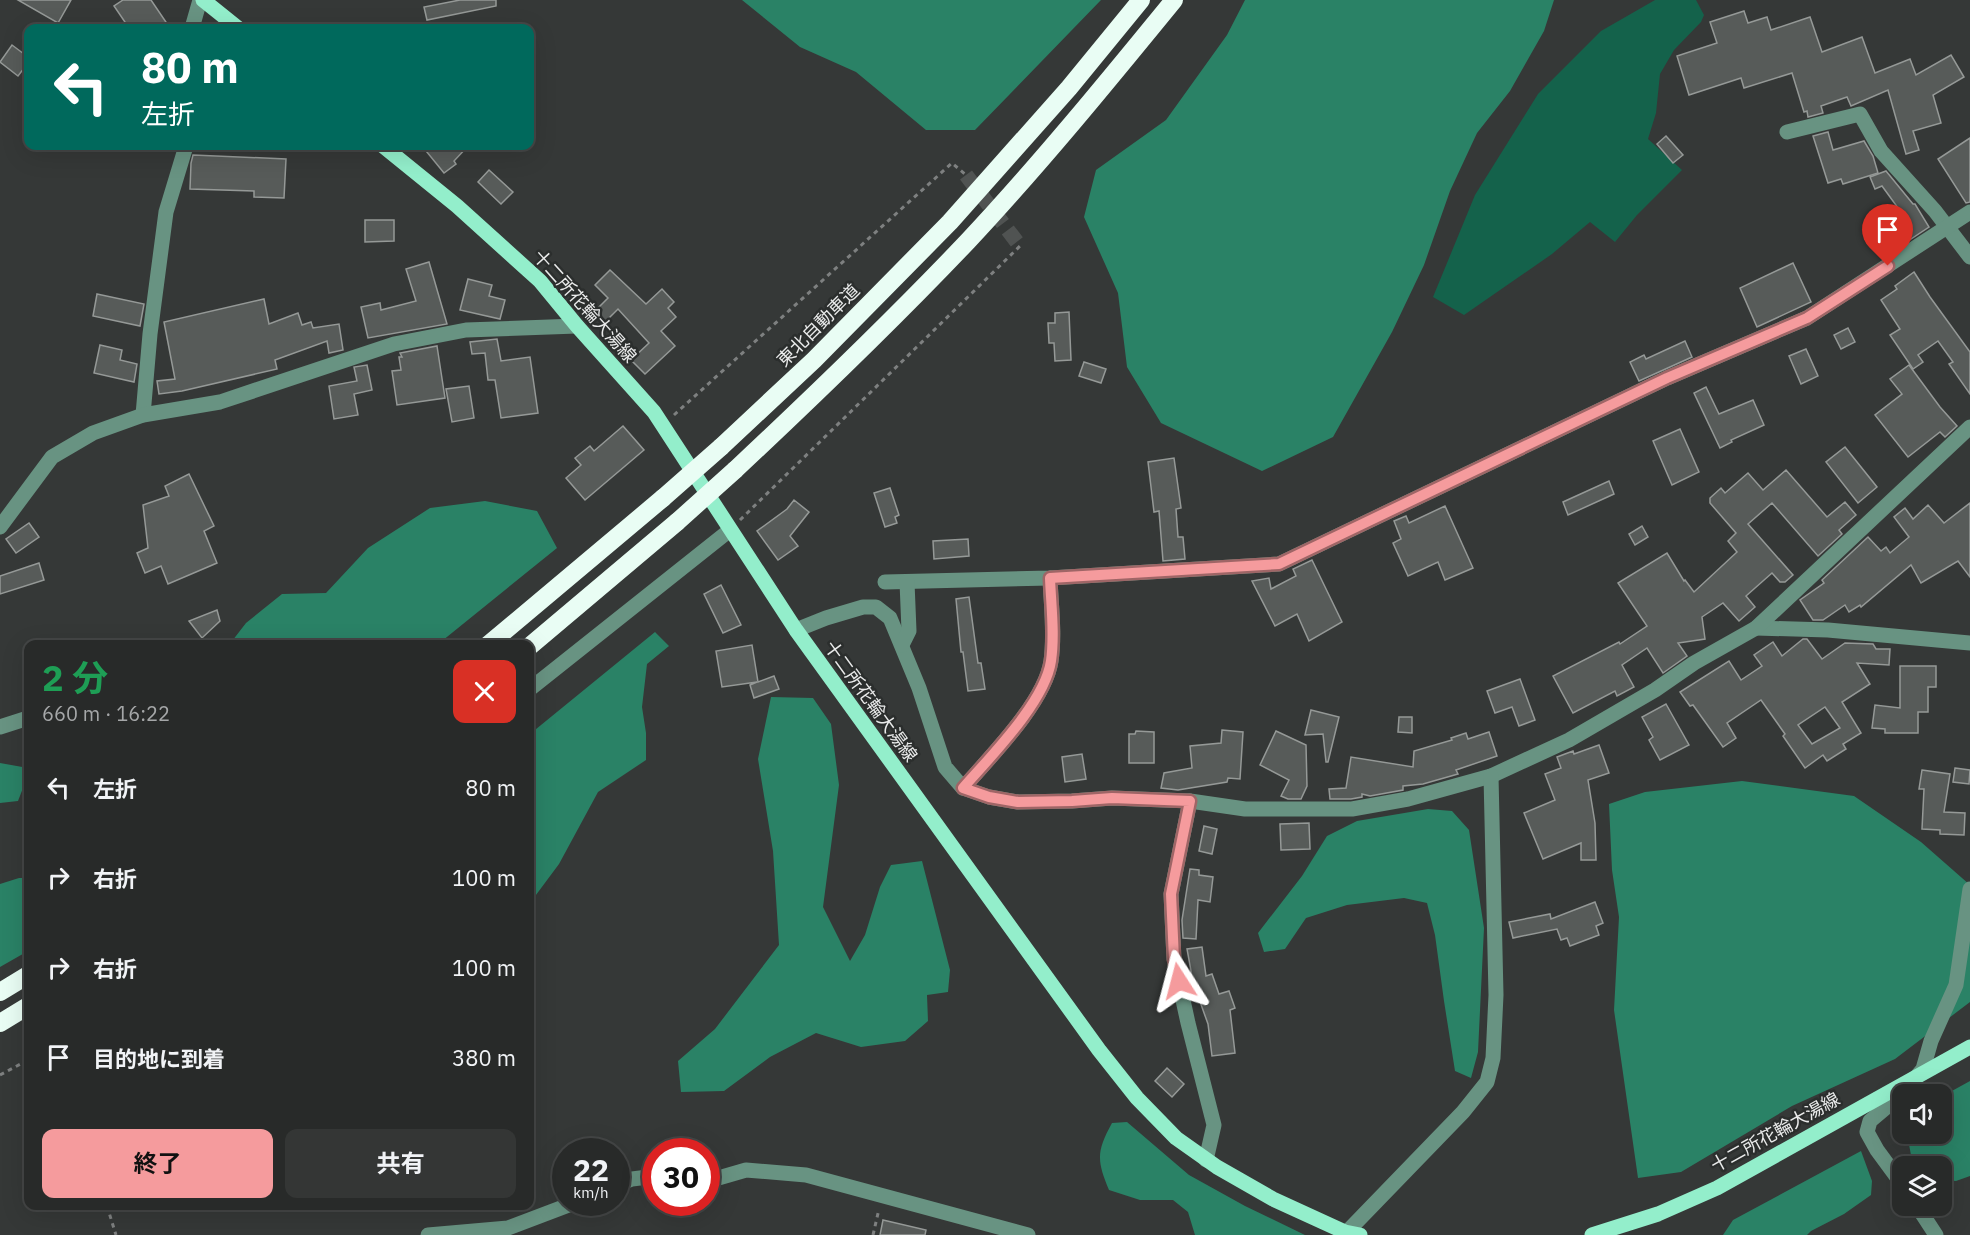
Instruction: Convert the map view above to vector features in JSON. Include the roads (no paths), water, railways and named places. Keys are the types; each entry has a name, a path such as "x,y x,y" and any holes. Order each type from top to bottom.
{"highway":[{"name":"東北自動車道","path":"494,640 663,498 814,360 950,222 1069,88 1141,0"},
{"path":"534,643 677,522 832,380 968,240 1089,105 1174,0"},
{"path":"0,992 24,977"},
{"path":"0,1023 24,1008"}],"main road":[{"path":"202,0 233,24"},
{"name":"十二所花輪大湯線","path":"388,150 457,206 540,281 664,424 796,630 1099,1050 1137,1098 1176,1138 1206,1160 1273,1199 1349,1234"},
{"name":"十二所花輪大湯線","path":"1592,1235 1658,1214 1717,1188 1970,1047"}],"street":[{"path":"193,24 202,0"},
{"path":"1787,132 1860,114 1881,151 1948,227 1970,257"},
{"path":"143,415 150,334 166,212 185,150"},
{"path":"885,582 1050,578 1279,564 1667,378 1807,318 1970,212"},
{"path":"0,527 52,457 93,433 143,415 220,402 394,344 466,330 577,326"},
{"path":"796,630 863,607 876,607 890,618 919,688 945,767 963,788 989,797 1018,802 1112,798 1190,801 1245,809 1352,809 1408,799 1491,776 1569,740 1655,690 1694,663 1756,628 1970,427"},
{"path":"534,685 730,530"},
{"path":"963,788 1017,726 1040,691 1051,663 1053,637 1050,578"},
{"path":"902,645 909,631 907,582"},
{"path":"1756,628 1828,630 1970,644"},
{"path":"0,727 24,719"},
{"path":"1349,1234 1463,1112 1487,1082 1493,1058 1496,995 1491,776"},
{"path":"1190,801 1171,894 1174,959 1214,1125 1206,1160"},
{"path":"1892,1170 1867,1132 1870,1121 1902,1094 1923,1069 1931,1041 1956,985 1970,889"},
{"path":"720,1178 746,1170 806,1175 1028,1235"},
{"path":"428,1235 508,1228 552,1211"},
{"path":"1924,1216 1936,1235"}],"tunnel":[{"path":"966,175 1020,246"}]}
